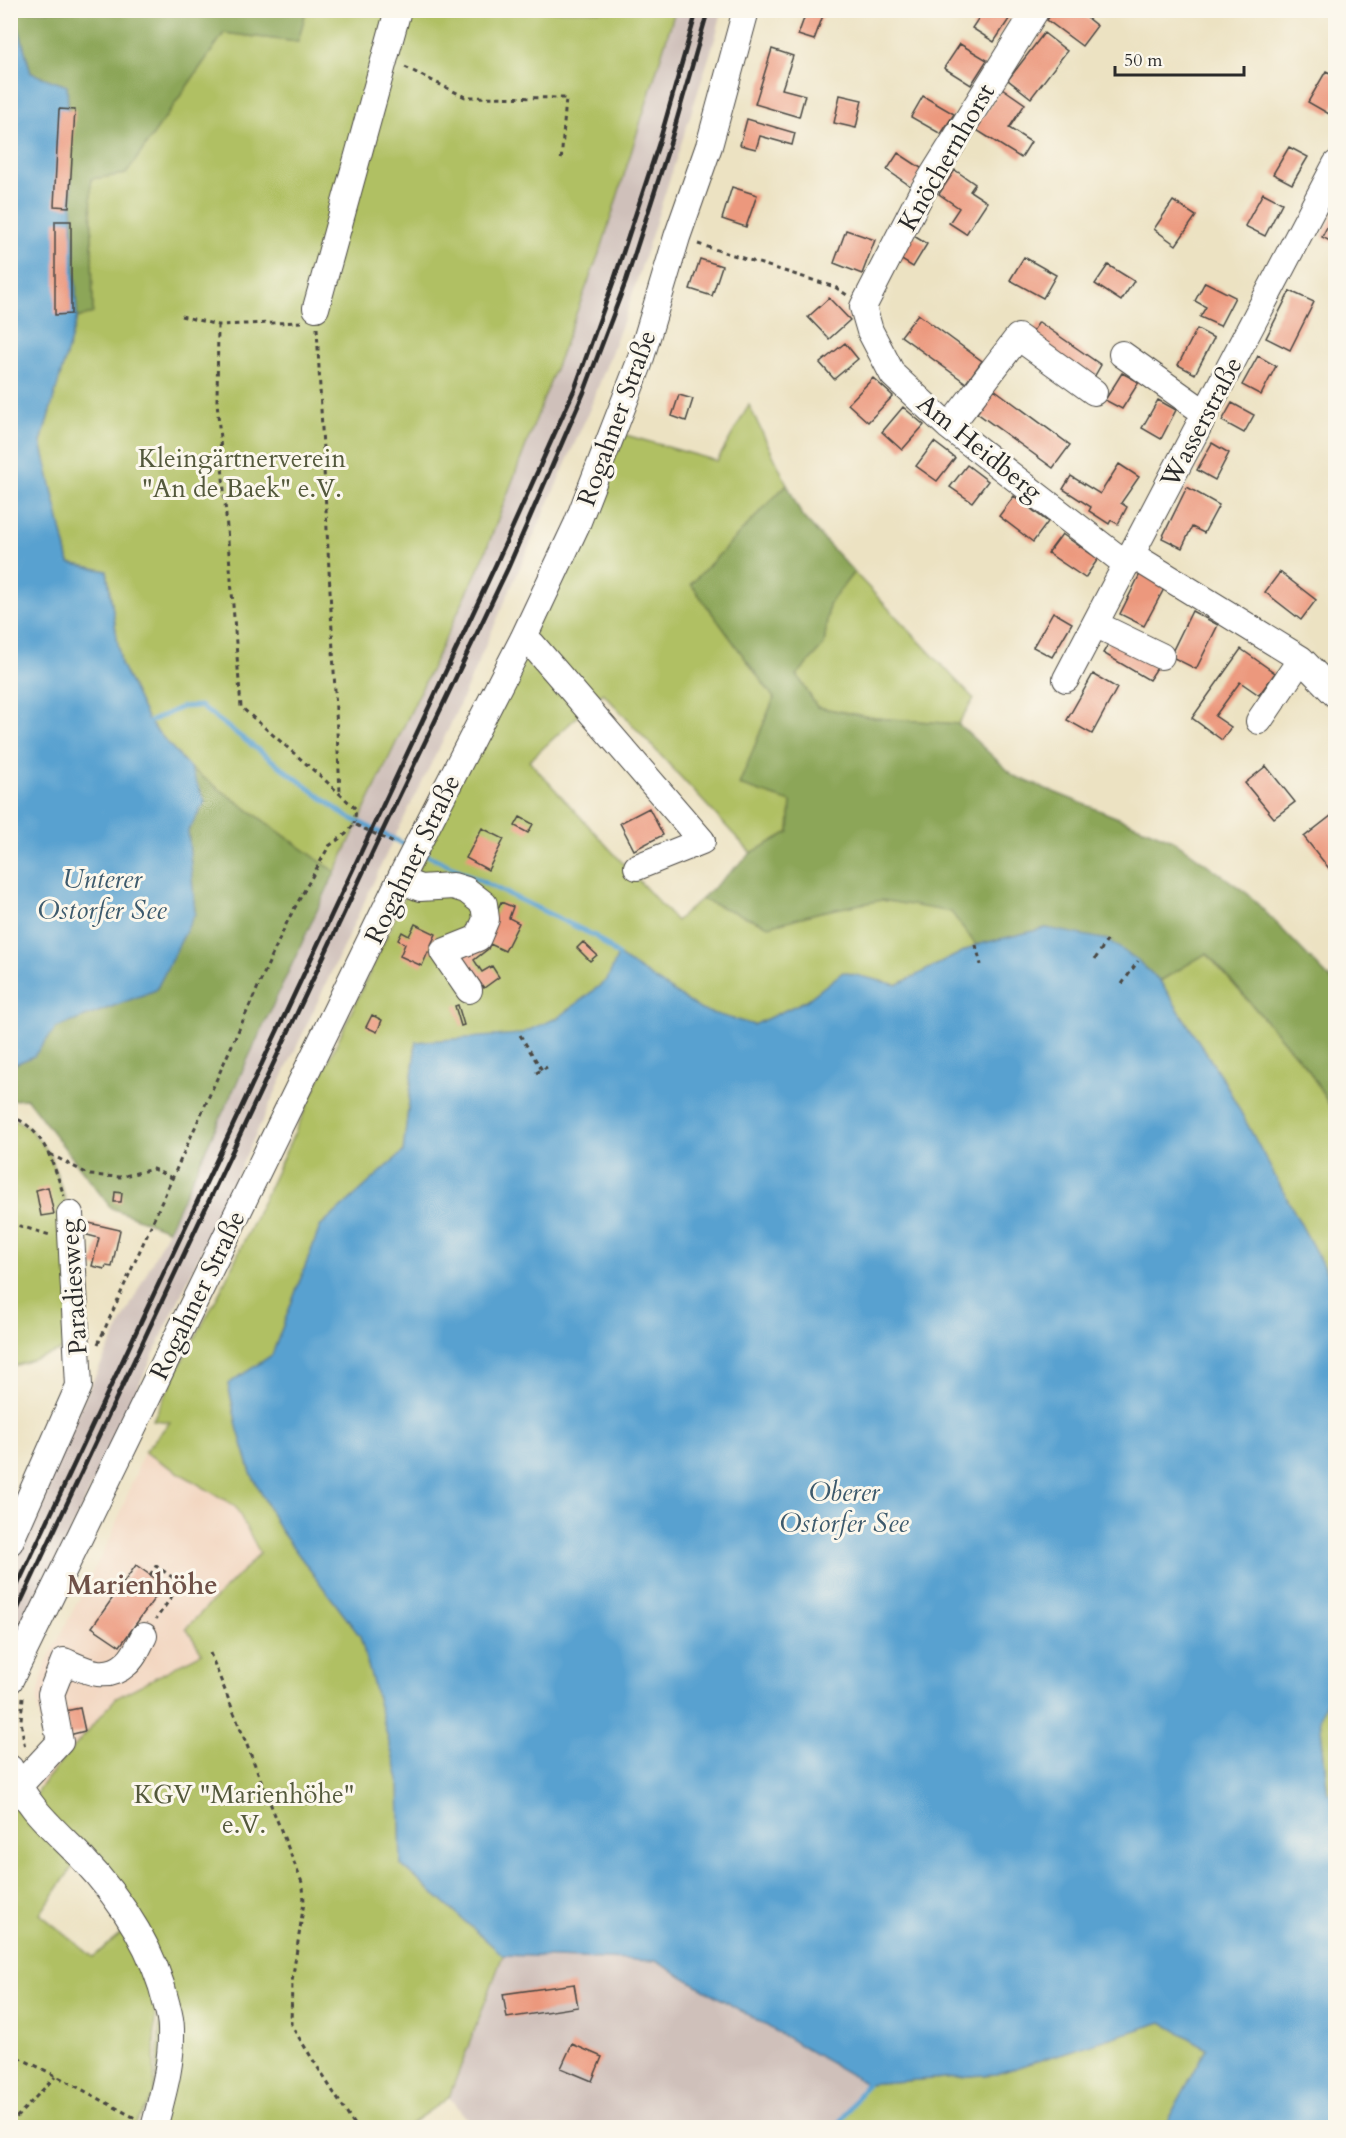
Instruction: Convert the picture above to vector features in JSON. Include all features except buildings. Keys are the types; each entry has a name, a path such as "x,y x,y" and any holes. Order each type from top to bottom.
{"street":[{"path":"316,308 398,10"},
{"name":"Rogahner Straße","path":"17,1686 402,864 422,836 523,639 577,524 639,364 677,237 708,146 746,10"},
{"name":"Knöchernhorst","path":"863,307 921,194 1036,10"},
{"name":"Wasserstraße","path":"1066,679 1335,165"},
{"name":"Am Heidberg","path":"863,307 870,331 893,375 949,427 1129,560 1301,658 1335,695"},
{"path":"949,427 1018,337 1094,392"},
{"path":"1122,354 1205,414"},
{"path":"1095,624 1161,656"},
{"path":"523,639 532,644 702,841 637,867"},
{"path":"1258,721 1301,658"},
{"path":"402,864 420,888 453,886 466,890 484,904 486,919 478,938 444,952 469,990"},
{"name":"Paradiesweg","path":"10,1542 79,1386 70,1214"},
{"path":"144,1636 127,1664 107,1674 90,1672 64,1661 51,1694 60,1742 20,1776 32,1808 106,1885 137,1929 162,1981 172,2026 169,2074 148,2125"}],"path":[{"path":"384,57 465,97 566,98 561,163"},
{"path":"677,237 835,287 863,307"},
{"path":"181,316 218,325 301,322 316,308"},
{"path":"316,308 340,793"},
{"path":"98,1345 288,920 329,846 346,834 354,824 356,809 242,707 217,401 218,325"},
{"path":"354,824 402,864"},
{"path":"1095,959 1108,939"},
{"path":"976,945 981,965"},
{"path":"1122,984 1138,961"},
{"path":"520,1035 542,1070"},
{"path":"536,1073 547,1067"},
{"name":"Paradiesweg","path":"10,1116 30,1129 50,1154 70,1214"},
{"name":"Paradiesweg","path":"50,1154 90,1175 120,1177 153,1169 172,1178"},
{"path":"10,1223 72,1242"},
{"path":"144,1636 177,1589 178,1581 156,1566 150,1575"},
{"path":"210,1653 303,1885 304,1902 292,1982 291,2025 356,2127"},
{"path":"17,1686 25,1757 20,1776"},
{"path":"10,2054 40,2067 148,2125"},
{"path":"10,2124 55,2077"}],"shaded area":[{"path":"675,11 722,11 626,314 589,411 449,728 392,842 11,1660 11,1545 168,1230 482,561 603,243"},
{"path":"144,1452 235,1506 260,1553 186,1628 203,1653 116,1698 39,1788 30,1756 44,1747 37,1701 45,1665 111,1537"},
{"path":"503,1955 656,1961 866,2084 837,2128 474,2127 449,2097"}],"green space":[{"path":"14,11 306,11 298,42 224,33 126,174 91,179 93,313 77,318 67,86 31,73"},
{"name":"Kleingärtnerverein \"An de Baek\" e.V.","path":"306,11 675,11 603,243 482,561 335,872 190,768 149,722 121,664 107,571 69,563 41,442 77,318 93,313 91,179 126,174 224,33 298,42"},
{"name":"KGV \"Marienhöhe\" e.V.","path":"749,405 787,484 691,584 774,698 739,785 791,801 789,832 751,853 603,693 529,761 676,921 701,899 769,926 820,912 881,900 951,911 976,945 897,985 843,972 807,1000 754,1025 701,1010 618,956 607,980 559,1017 520,1035 416,1042 403,1152 320,1227 272,1355 228,1385 251,1473 280,1530 360,1636 399,1779 401,1865 503,1955 449,2097 406,2127 154,2127 162,1981 80,1856 40,1914 93,1957 126,1930 155,1994 154,2094 134,2127 11,2127 10,1768 32,1807 39,1788 116,1698 202,1653 186,1628 260,1553 235,1506 144,1452 170,1422 153,1420 221,1290 622,434 717,461"},
{"path":"787,484 802,516 854,572 829,604 824,645 797,675 817,707 875,718 958,724 1014,776 1173,840 1248,894 1335,984 1335,1114 1308,1069 1207,953 1160,981 1138,961 1046,928 976,945 951,912 882,900 820,912 769,926 701,899 751,853 789,832 791,802 739,785 774,698 691,584"},
{"path":"854,572 974,699 958,724 875,718 817,707 797,675 824,645 829,604"},
{"path":"190,768 335,872 168,1230 111,1208 27,1099 11,1100 11,1066 34,1056 55,1028 156,990 195,913 188,831 205,802"},
{"path":"1206,953 1308,1069 1335,1114 1335,1288 1224,1081 1160,981"},
{"path":"10,1116 30,1129 50,1154 70,1214 72,1347 11,1367"},
{"path":"1335,1671 1335,1803 1328,1797 1320,1719"},
{"path":"1162,2022 1207,2048 1164,2127 837,2128 866,2084 996,2074"}],"water":[{"name":"Unterer Ostorfer See","path":"14,10 31,73 67,86 77,318 41,442 69,563 107,571 121,664 149,722 190,768 205,802 188,831 195,913 156,990 56,1028 34,1056 11,1066 10,11"},
{"name":"Oberer Ostorfer See","path":"1046,928 1108,940 1138,961 1160,981 1224,1081 1335,1288 1336,1671 1320,1719 1328,1796 1336,1803 1335,2127 1164,2127 1207,2048 1162,2022 996,2074 866,2084 656,1961 503,1955 401,1865 399,1779 360,1636 280,1530 251,1473 238,1430 228,1384 272,1355 320,1227 403,1152 416,1042 520,1034 559,1017 607,980 618,955 701,1010 754,1025 807,1000 843,972 897,985 976,945"}],"waterway":[{"path":"149,722 182,707 200,706 346,816 410,847"},
{"path":"421,852 595,936 618,955"},
{"path":"1328,1797 1336,1792"},
{"path":"837,2128 866,2084"}],"railway":[{"path":"10,1601 496,564 575,388 614,280 659,143 697,10"},
{"path":"10,1625 508,568 584,392 626,281 669,147 708,10"}],"district":[{"name":"Marienhöhe","path":"142,1585"}]}
